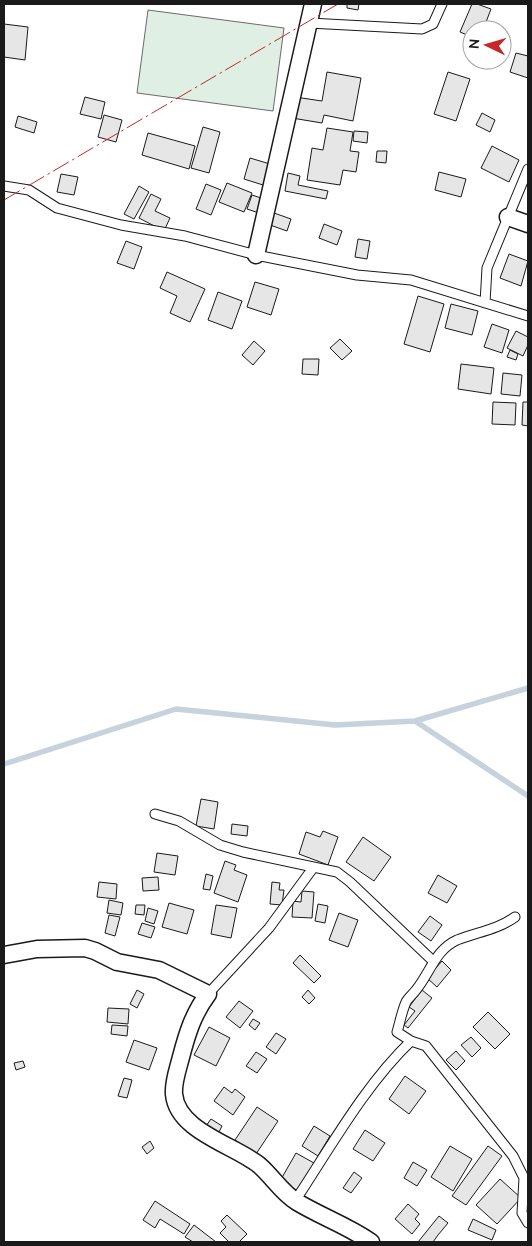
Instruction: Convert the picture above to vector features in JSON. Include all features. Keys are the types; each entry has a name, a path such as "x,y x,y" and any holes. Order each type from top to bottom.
{"street":[{"path":"256,255 313,4"},
{"path":"508,217 528,224"},
{"path":"4,955 37,949 85,948 117,962 158,970 208,994 193,1018 177,1072 174,1094 178,1108 185,1119 198,1129 259,1165 295,1201 352,1229 371,1242"}],"lane":[{"path":"309,23 422,29 433,24 442,4"},
{"path":"485,303 487,268 528,169"},
{"path":"4,186 29,190 57,208 121,225 185,236 256,255 357,275 411,280 528,316"},
{"path":"155,814 179,821 220,846 337,872 350,882 433,961"},
{"path":"208,994 269,928 313,868"},
{"path":"515,917 494,929 456,940 443,949 433,961 416,990 406,1001 397,1032 411,1041 426,1046 513,1156 524,1178 522,1212 528,1223"},
{"path":"295,1201 353,1113 394,1057 411,1041"}],"green space":[{"path":"148,10 284,28 273,111 137,93"}],"building":[{"path":"347,4 359,4 358,10 347,8"},
{"path":"472,4 491,9 487,20 465,20"},
{"path":"4,24 28,27 25,60 4,57"},
{"path":"516,53 528,56 528,78 510,72"},
{"path":"327,72 361,78 353,121 324,115 322,123 292,118 295,97 322,101"},
{"path":"448,72 470,79 456,121 434,114"},
{"path":"85,97 105,102 101,119 80,114"},
{"path":"482,113 495,120 490,132 476,125"},
{"path":"104,115 122,120 116,142 98,137"},
{"path":"18,116 37,122 34,133 15,127"},
{"path":"203,127 220,132 209,173 191,168"},
{"path":"327,128 353,132 350,151 359,152 356,172 343,170 340,185 307,180 312,148 323,150"},
{"path":"354,131 368,132 367,143 353,141"},
{"path":"148,133 195,146 189,169 142,155"},
{"path":"492,146 519,160 509,182 481,168"},
{"path":"377,151 387,151 386,163 376,162"},
{"path":"250,158 270,164 263,185 244,179"},
{"path":"439,172 466,179 461,197 435,190"},
{"path":"288,173 300,176 298,185 328,191 326,199 285,191"},
{"path":"61,174 78,177 74,195 57,192"},
{"path":"227,183 252,193 244,212 219,202"},
{"path":"206,184 221,190 211,215 196,209"},
{"path":"139,186 149,192 134,219 124,214"},
{"path":"151,194 161,199 155,211 170,218 164,231 139,218"},
{"path":"252,195 264,199 259,213 247,209"},
{"path":"274,213 291,219 287,231 270,225"},
{"path":"324,224 342,231 337,245 319,238"},
{"path":"358,239 370,241 367,259 355,257"},
{"path":"126,241 142,247 134,269 117,263"},
{"path":"509,254 528,261 521,286 500,278"},
{"path":"167,272 205,289 190,322 170,313 177,296 160,288"},
{"path":"255,282 279,289 271,315 247,307"},
{"path":"218,292 242,301 232,329 208,320"},
{"path":"418,296 444,304 430,352 404,344"},
{"path":"451,304 478,311 472,335 445,328"},
{"path":"492,324 509,330 502,353 484,347"},
{"path":"516,331 528,337 528,345 523,356 507,348"},
{"path":"340,339 352,351 342,360 330,348"},
{"path":"254,341 265,351 253,365 242,355"},
{"path":"510,350 518,354 516,360 507,357"},
{"path":"303,359 319,359 318,375 302,374"},
{"path":"461,364 494,368 491,394 458,389"},
{"path":"503,373 522,375 520,396 501,394"},
{"path":"493,402 516,403 515,425 492,424"},
{"path":"523,402 528,402 528,426 522,425"},
{"path":"201,799 218,802 214,829 196,826"},
{"path":"232,824 248,826 247,836 231,834"},
{"path":"323,831 338,837 328,865 299,854 306,832 320,837"},
{"path":"363,837 391,857 374,881 346,862"},
{"path":"157,853 178,856 175,875 154,872"},
{"path":"225,861 236,865 234,870 247,875 238,902 214,893"},
{"path":"206,874 213,876 210,890 203,889"},
{"path":"438,875 457,886 447,903 428,893"},
{"path":"158,877 159,890 143,891 142,878"},
{"path":"99,882 117,884 116,899 97,897"},
{"path":"272,882 280,883 279,890 284,890 282,905 270,904"},
{"path":"302,891 314,892 312,918 292,917 293,901 301,902"},
{"path":"109,900 123,903 121,915 107,913"},
{"path":"169,903 194,910 187,934 162,927"},
{"path":"318,904 328,906 325,923 315,921"},
{"path":"136,905 145,905 144,915 135,914"},
{"path":"216,905 237,908 231,938 211,934"},
{"path":"148,908 158,911 154,924 145,921"},
{"path":"339,913 358,920 348,947 329,940"},
{"path":"109,915 120,917 115,936 105,933"},
{"path":"430,916 442,925 431,941 418,932"},
{"path":"142,923 155,927 151,938 138,934"},
{"path":"300,955 321,976 314,983 293,963"},
{"path":"442,961 451,970 437,987 427,978"},
{"path":"137,990 144,994 137,1008 130,1004"},
{"path":"308,990 315,998 309,1004 302,997"},
{"path":"422,990 432,998 408,1028 404,1025 415,1011 409,1007"},
{"path":"239,1001 253,1011 240,1028 226,1017"},
{"path":"108,1008 129,1009 128,1024 107,1022"},
{"path":"488,1012 510,1034 495,1049 473,1027"},
{"path":"253,1019 260,1023 255,1030 249,1025"},
{"path":"112,1025 128,1026 127,1036 111,1034"},
{"path":"209,1027 230,1038 216,1066 194,1055"},
{"path":"276,1033 286,1039 276,1054 266,1047"},
{"path":"471,1037 481,1048 472,1057 461,1045"},
{"path":"134,1040 157,1048 149,1070 126,1062"},
{"path":"456,1051 465,1061 456,1070 446,1060"},
{"path":"256,1052 267,1059 257,1073 246,1066"},
{"path":"23,1061 25,1067 16,1070 14,1063"},
{"path":"405,1076 426,1091 409,1114 389,1099"},
{"path":"124,1078 132,1080 127,1098 118,1096"},
{"path":"224,1087 232,1093 235,1089 245,1097 233,1115 214,1101"},
{"path":"257,1107 278,1121 256,1154 235,1140"},
{"path":"211,1119 222,1126 218,1134 206,1126"},
{"path":"314,1126 330,1136 318,1156 302,1146"},
{"path":"365,1130 385,1143 373,1161 353,1149"},
{"path":"150,1141 154,1148 147,1154 142,1147"},
{"path":"450,1146 472,1159 453,1191 431,1177"},
{"path":"488,1146 502,1156 466,1205 452,1196"},
{"path":"296,1153 314,1163 298,1191 280,1181"},
{"path":"413,1162 427,1170 417,1186 404,1178"},
{"path":"354,1172 362,1178 351,1193 343,1188"},
{"path":"500,1179 521,1198 497,1224 476,1205"},
{"path":"155,1201 190,1224 184,1234 160,1219 155,1228 143,1220"},
{"path":"408,1204 419,1214 415,1219 420,1224 412,1234 395,1219"},
{"path":"227,1215 247,1234 239,1242 229,1242 220,1233 226,1227 221,1221"},
{"path":"439,1216 448,1223 433,1242 418,1242"},
{"path":"473,1219 496,1230 492,1240 468,1230"},
{"path":"194,1225 216,1242 193,1242 185,1237"}],"waterway":[{"path":"415,721 528,688"},
{"path":"4,764 176,709 335,725 415,721 528,796"}],"power":[{"path":"4,200 338,4"}]}
